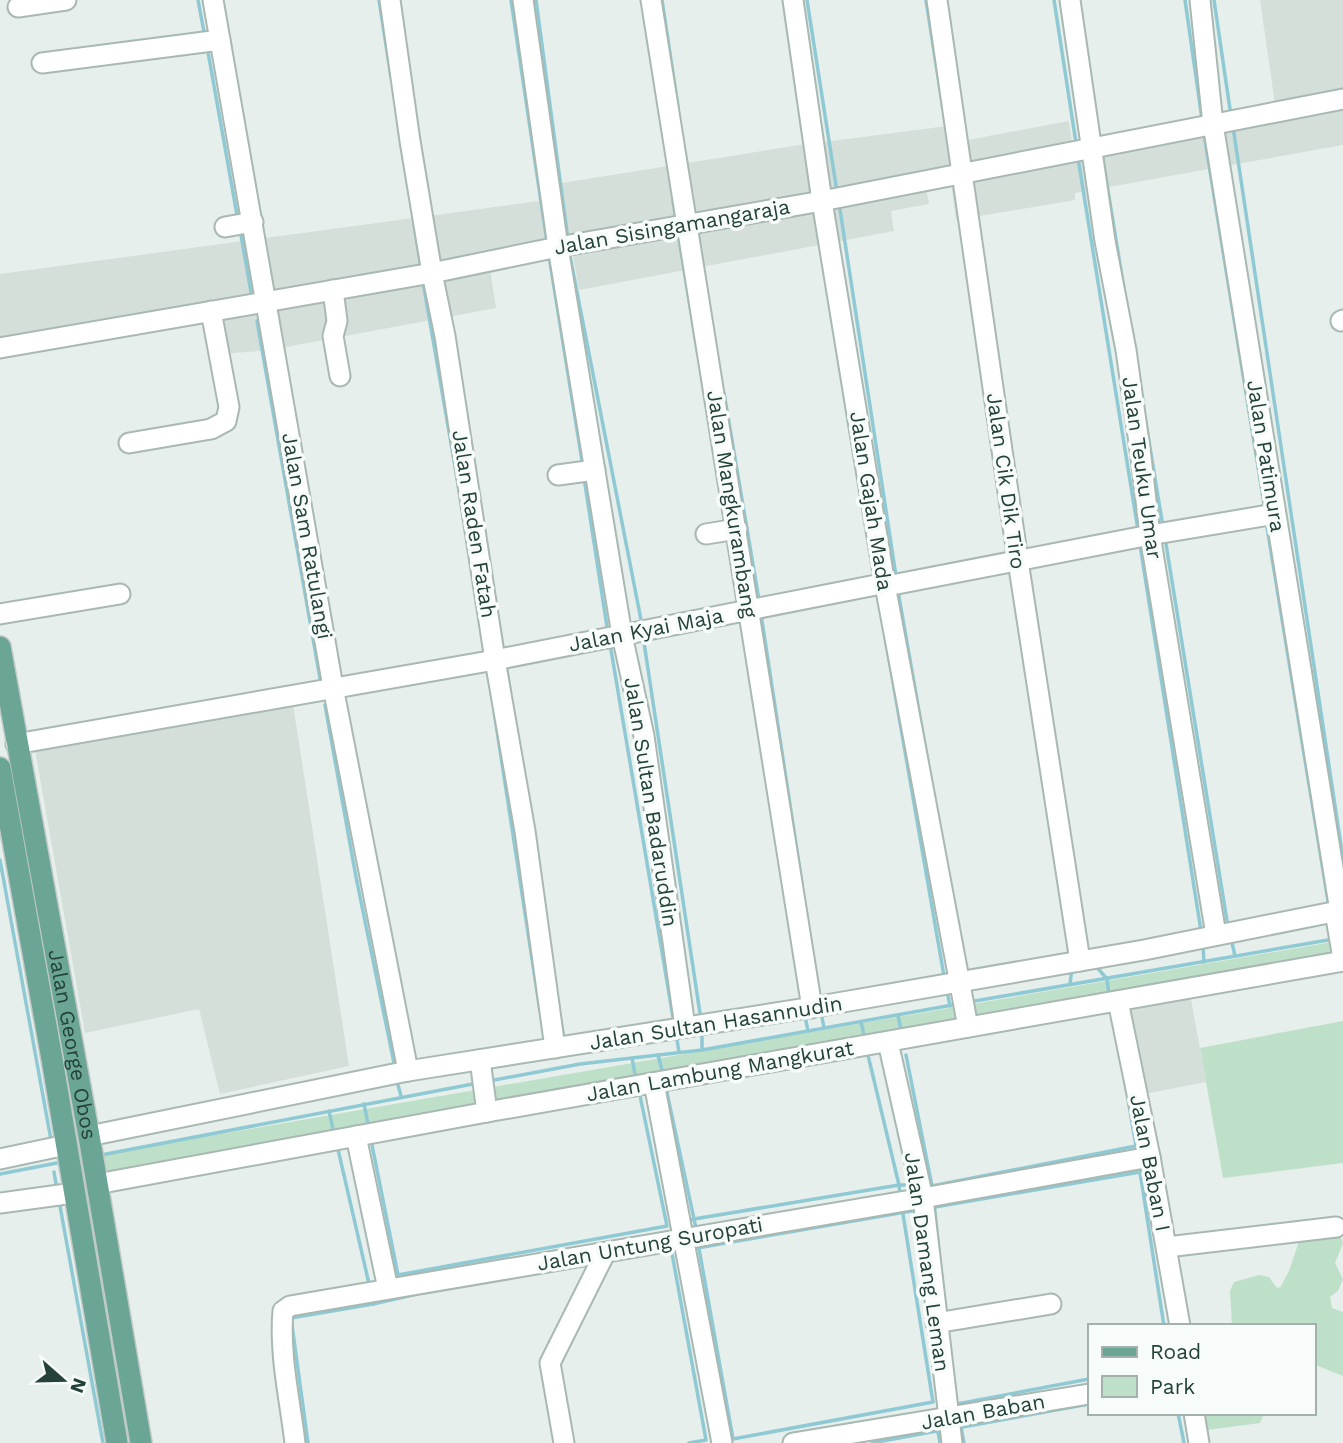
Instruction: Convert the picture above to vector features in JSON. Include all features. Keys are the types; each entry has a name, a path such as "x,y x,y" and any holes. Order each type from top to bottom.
{"main road":[{"name":"Jalan George Obos","path":"0,648 89,1136 141,1443"},
{"name":"Jalan George Obos","path":"0,768 39,987 57,1147 74,1193"},
{"path":"39,987 61,983"},
{"path":"74,1193 117,1443"},
{"path":"99,1335 121,1329"}],"street":[{"path":"18,7 66,0"},
{"name":"Jalan Sam Ratulangi","path":"213,0 333,687 408,1071"},
{"name":"Jalan Raden Fatah","path":"390,0 410,141 445,335 495,660 525,831 555,1048"},
{"name":"Jalan Sultan Badaruddin","path":"523,0 558,247 622,635 644,736 685,1027"},
{"name":"Jalan Mangkurambang","path":"651,0 812,1007"},
{"name":"Jalan Gajah Mada","path":"793,0 822,201 885,585 963,1005"},
{"name":"Jalan Cik Dik Tiro","path":"937,0 1018,561 1080,961"},
{"name":"Jalan Teuku Umar","path":"1070,0 1105,242 1126,350 1150,535 1216,935"},
{"name":"Jalan Patimura","path":"1200,0 1213,124 1339,911 1341,949"},
{"path":"43,62 220,40"},
{"name":"Jalan Sisingamangaraja","path":"0,348 432,273 558,247 822,201 1343,99"},
{"path":"225,227 253,222"},
{"path":"333,290 337,321 333,336 340,376"},
{"path":"129,443 211,429 226,421 229,407 211,311"},
{"path":"558,475 596,470"},
{"name":"Jalan Kyai Maja","path":"16,744 495,660 1150,535 1275,514"},
{"path":"706,534 737,529"},
{"path":"0,614 120,594"},
{"name":"Jalan Sultan Hasannudin","path":"89,1136 408,1071 481,1069 555,1048 812,1007 963,1005 1080,961 1339,911"},
{"name":"Jalan Lambung Mangkurat","path":"97,1184 356,1136 486,1105 654,1083 888,1042 963,1005 1118,1000 1341,949"},
{"name":"Jalan Baban I","path":"1118,1000 1180,1324"},
{"name":"Jalan Damang Leman","path":"888,1042 923,1198 936,1323 955,1417 952,1443"},
{"path":"481,1069 486,1105"},
{"path":"654,1083 722,1443"},
{"path":"356,1136 388,1289"},
{"path":"0,1159 57,1147"},
{"name":"Jalan Untung Suropati","path":"295,1443 284,1358 284,1311 290,1306 1150,1157"},
{"path":"0,1202 74,1193"},
{"path":"1167,1247 1336,1227"},
{"path":"564,1443 550,1363 605,1253"},
{"path":"936,1323 1051,1304"},
{"name":"Jalan Baban","path":"793,1443 1088,1394"},
{"path":"1194,1415 1199,1443"}],"shaded area":[{"path":"1260,0 1343,0 1343,92 1275,104"},
{"path":"1343,108 1343,145 1075,193 1075,200 956,220 951,182 926,188 929,204 891,211 894,231 579,290 572,249 490,269 496,308 270,350 222,354 215,318 0,342 0,274 546,200 543,186 800,145 948,126 952,143 1069,121 1074,157"},
{"path":"293,704 349,1066 220,1094 199,1009 85,1033 35,750"},
{"path":"1190,994 1206,1082 1139,1095 1121,1005"}],"green space":[{"path":"1343,940 1343,958 105,1176 100,1155"},
{"path":"1343,1021 1343,1163 1223,1178 1200,1048"},
{"path":"1340,1235 1343,1243 1335,1263 1343,1279 1338,1291 1330,1297 1332,1308 1343,1312 1343,1376 1315,1365 1315,1324 1232,1324 1230,1291 1234,1282 1259,1275 1269,1277 1276,1287 1280,1288 1299,1241"},
{"path":"1197,1415 1263,1415 1260,1423 1199,1431"}],"waterway":[{"path":"198,0 204,32"},
{"path":"379,0 391,77"},
{"path":"511,0 547,242"},
{"path":"536,0 568,240"},
{"path":"662,0 678,107"},
{"path":"807,0 837,192"},
{"path":"926,0 943,109"},
{"path":"1054,0 1076,143"},
{"path":"1185,0 1202,119"},
{"path":"1214,0 1231,116"},
{"path":"208,52 237,215"},
{"path":"1233,127 1343,859"},
{"path":"1204,134 1265,510"},
{"path":"1102,154 1125,295"},
{"path":"1078,158 1138,530"},
{"path":"673,200 676,220"},
{"path":"839,203 896,576"},
{"path":"414,223 421,268"},
{"path":"678,232 698,355"},
{"path":"241,235 252,298"},
{"path":"569,251 642,625"},
{"path":"549,256 583,467"},
{"path":"423,282 460,495"},
{"path":"257,321 321,684"},
{"path":"724,393 759,600"},
{"path":"1145,417 1163,527"},
{"path":"584,478 608,633"},
{"path":"1266,521 1329,907"},
{"path":"1165,538 1228,927"},
{"path":"1140,545 1201,931"},
{"path":"898,591 931,780"},
{"path":"495,600 503,648"},
{"path":"761,614 802,884"},
{"path":"643,636 701,1020"},
{"path":"885,636 944,976"},
{"path":"610,644 674,1023"},
{"path":"506,664 510,690"},
{"path":"325,705 356,877 394,1063"},
{"path":"494,711 540,1011"},
{"path":"0,860 51,1140"},
{"path":"36,902 129,1443"},
{"path":"1231,938 1235,956"},
{"path":"969,1002 1334,939"},
{"path":"1203,946 1204,962"},
{"path":"1095,965 1107,979 1109,995"},
{"path":"1070,984 1072,968"},
{"path":"947,991 950,1006"},
{"path":"489,1081 580,1064 702,1050 958,1004"},
{"path":"821,1012 824,1028"},
{"path":"898,1015 901,1031"},
{"path":"560,1016 564,1039"},
{"path":"805,1016 808,1031"},
{"path":"861,1022 865,1040"},
{"path":"702,1031 702,1050"},
{"path":"676,1034 679,1052"},
{"path":"666,1088 694,1219 899,1185 867,1051"},
{"path":"658,1055 663,1074"},
{"path":"906,1055 932,1186 1136,1146 1124,1076"},
{"path":"632,1058 636,1080"},
{"path":"101,1155 478,1083"},
{"path":"398,1085 401,1096"},
{"path":"371,1140 398,1275 667,1226 639,1091"},
{"path":"364,1104 369,1129"},
{"path":"329,1111 334,1134"},
{"path":"337,1145 370,1288"},
{"path":"0,1174 62,1162"},
{"path":"54,1172 56,1184"},
{"path":"1140,1172 1164,1324"},
{"path":"935,1207 1140,1172"},
{"path":"900,1194 899,1185 913,1185"},
{"path":"934,1203 943,1289"},
{"path":"60,1206 103,1443"},
{"path":"698,1243 733,1439 933,1402 902,1208"},
{"path":"697,1248 917,1210"},
{"path":"687,1221 694,1219 696,1229"},
{"path":"671,1248 706,1440 689,1443"},
{"path":"373,1304 417,1294"},
{"path":"308,1443 291,1318 373,1302"},
{"path":"956,1401 957,1404 1088,1379"},
{"path":"957,1428 1088,1404"},
{"path":"1178,1415 1184,1443"},
{"path":"961,1427 964,1443"},
{"path":"872,1443 942,1430"},
{"path":"938,1432 940,1443"}]}
